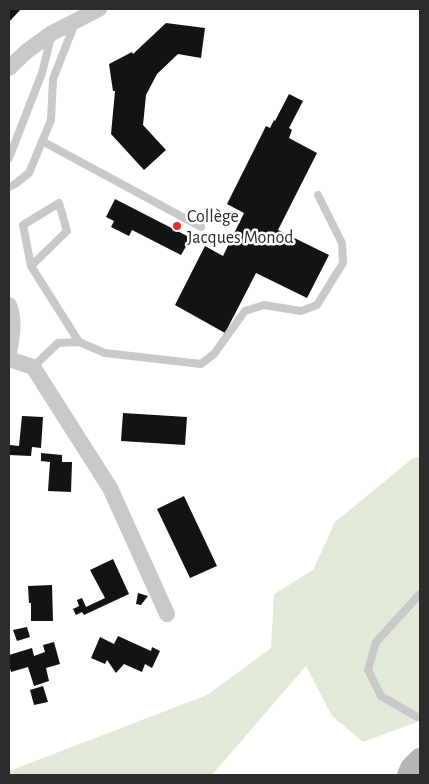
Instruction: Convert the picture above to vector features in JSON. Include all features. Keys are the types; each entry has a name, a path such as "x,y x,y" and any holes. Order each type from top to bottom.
{"street":[{"path":"9,68 52,33 99,9"},
{"path":"9,305 13,337 9,353"},
{"path":"9,359 33,367 110,488 167,614"},
{"path":"408,775 420,759"}],"lane":[{"path":"9,187 28,172 51,120 53,79 76,21"},
{"path":"9,158 42,73 52,33"},
{"path":"42,141 201,227"},
{"path":"33,367 58,343 79,342 105,353 201,364 214,354 244,311 264,305 302,311 317,304 342,263 342,243 318,195"},
{"path":"31,266 67,232 59,203 23,225 31,266 79,342"},
{"path":"420,594 376,642 368,670 381,696 420,717"}],"green space":[{"path":"420,456 420,721 363,742 332,716 306,666 212,775 9,775 9,771 207,695 271,648 274,594 313,570 335,522 413,458"}],"building":[{"path":"9,9 21,9 9,22"},
{"path":"166,23 205,28 201,58 178,54 157,74 146,95 143,125 166,150 144,170 111,134 115,91 113,91 109,64 132,52 133,54"},
{"path":"289,94 303,101 289,128 292,130 289,138 317,153 278,230 329,255 307,298 256,273 225,333 175,305 205,246 223,256 244,213 227,204 266,126 270,128"},
{"path":"115,199 191,238 181,255 132,230 129,236 111,227 114,221 106,217"},
{"path":"123,413 187,417 185,445 121,441"},
{"path":"22,416 43,417 41,448 32,447 31,456 9,455 10,445 19,446"},
{"path":"41,453 62,455 62,462 72,462 71,492 48,491 50,462 41,461"},
{"path":"184,496 217,566 190,578 157,509"},
{"path":"113,559 129,594 84,615 82,612 76,615 73,609 79,606 77,600 82,598 86,607 105,598 90,570"},
{"path":"52,585 53,621 31,621 31,603 29,603 28,586"},
{"path":"138,593 148,596 141,605 136,604"},
{"path":"27,627 30,637 17,641 13,630"},
{"path":"118,636 151,651 152,647 160,651 152,668 145,664 142,672 124,664 116,673 107,660 105,664 91,658 100,637 114,644"},
{"path":"54,642 60,664 46,668 49,681 34,686 28,667 11,672 9,655 32,648 34,656 45,652 43,645"},
{"path":"43,686 48,702 34,705 30,690"}],"place":[{"name":"Collège Jacques Monod","path":"177,226"}]}
